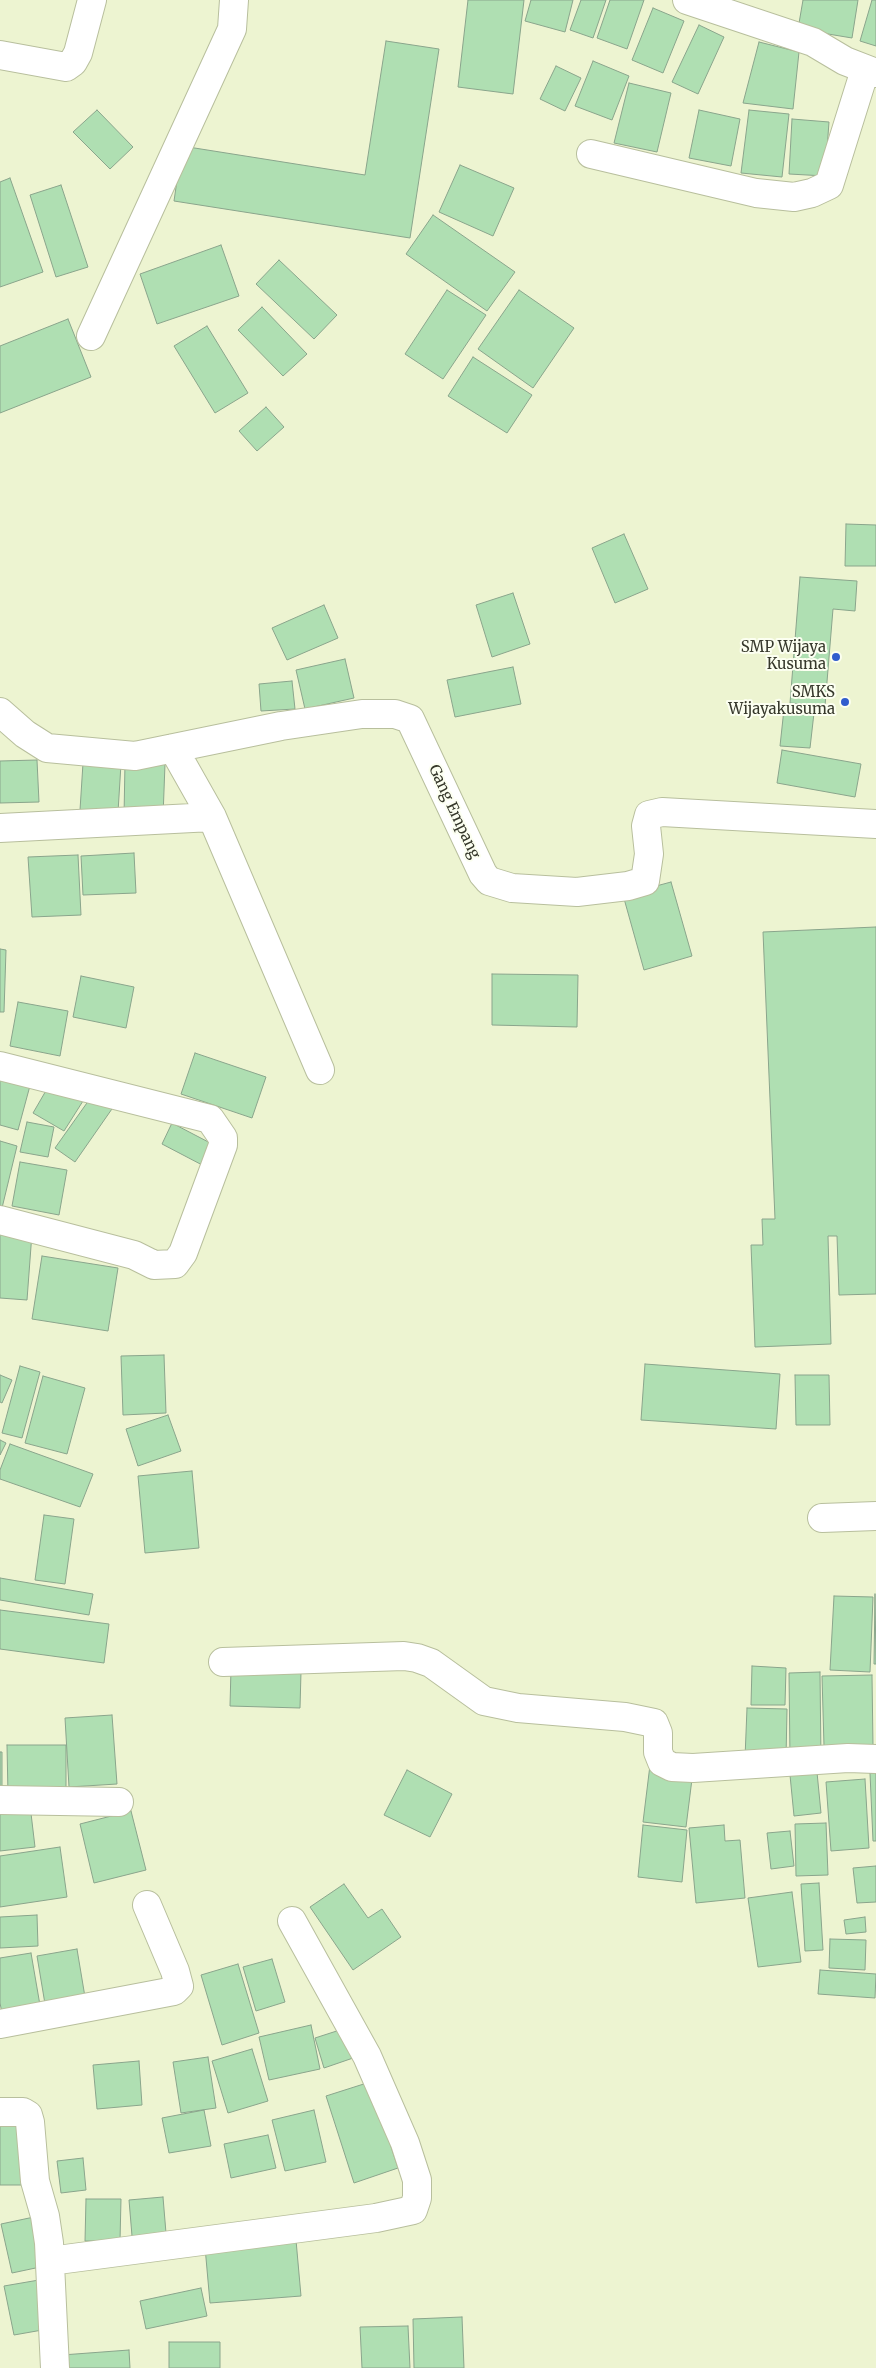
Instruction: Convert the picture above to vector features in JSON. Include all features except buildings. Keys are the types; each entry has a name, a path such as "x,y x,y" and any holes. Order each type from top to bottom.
{"street":[{"path":"0,55 66,67 73,62 78,53 92,0"},
{"path":"91,336 232,29 234,0"},
{"path":"591,154 756,193 794,197 812,193 829,185 870,72 813,42 687,0"},
{"name":"Gang Empang","path":"0,712 25,734 47,748 135,756 282,726 362,714 395,714 410,719 483,874 489,881 512,888 577,892 628,886 644,881 648,854 649,814 662,812 876,824"},
{"path":"173,748 212,817 320,1070"},
{"path":"0,828 212,817"},
{"path":"0,1066 210,1119 223,1138 223,1145 183,1253 175,1264 154,1265 134,1255 0,1220"},
{"path":"822,1518 876,1516"},
{"path":"223,1662 404,1656 417,1658 431,1663 484,1701 518,1708 625,1717 654,1723 658,1733 658,1752 662,1762 672,1767 693,1768 848,1758 876,1759"},
{"path":"0,1800 119,1802"},
{"path":"0,2024 174,1991 179,1986 175,1971 148,1905"},
{"path":"50,2261 376,2218 413,2210 417,2198 417,2180 404,2143 367,2056 292,1921"},
{"path":"0,2112 12,2111 28,2115 35,2181 45,2216 50,2261 54,2368"}],"place":[{"name":"SMP Wijaya Kusuma","path":"836,657"},
{"name":"SMKS Wijayakusuma","path":"845,702"}]}
